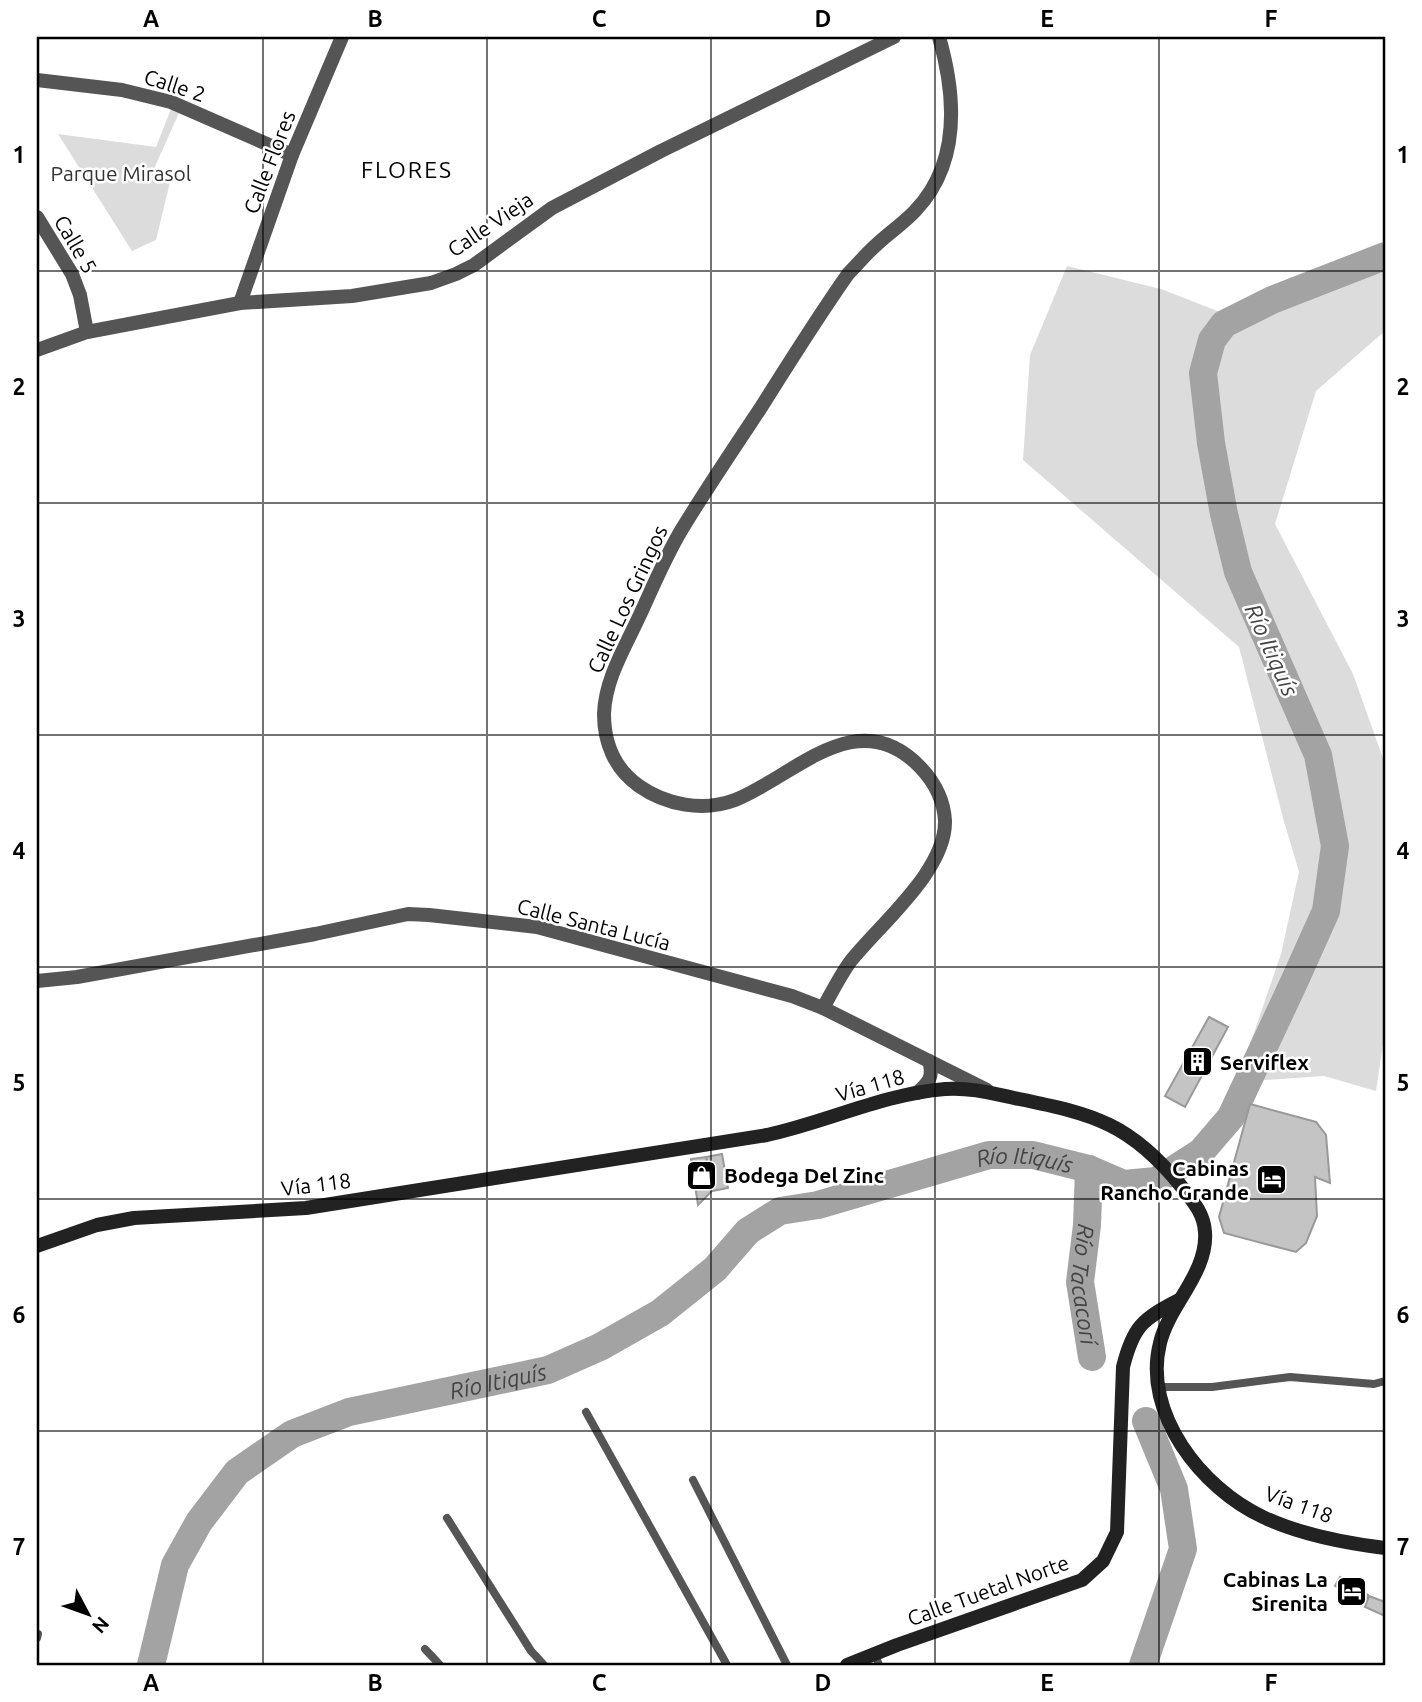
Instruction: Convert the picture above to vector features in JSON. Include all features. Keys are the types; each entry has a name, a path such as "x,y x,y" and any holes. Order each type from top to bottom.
{"main road":[{"name":"Vía 118","path":"37,1246 97,1225 134,1218 306,1208 767,1135 822,1121 889,1098 947,1089 995,1094 1074,1111 1134,1138 1160,1160 1198,1208 1205,1232 1204,1246 1195,1273 1163,1332 1156,1368 1163,1406 1179,1441 1191,1458 1226,1493 1260,1516 1284,1526 1362,1546 1385,1549"},
{"name":"Calle Tuetal Norte","path":"847,1665 877,1660 1082,1580 1103,1561 1117,1532 1122,1367 1137,1328 1152,1314 1179,1300"}],"street":[{"name":"Calle Flores","path":"240,303 292,155 342,37"},
{"name":"Calle Vieja","path":"37,350 86,332 240,303 352,296 431,283 456,274 482,259 552,208 661,151 894,37"},
{"name":"Calle Los Gringos","path":"823,1008 850,962 927,873 937,856 945,821 942,805 930,778 916,763 900,752 866,741 843,743 821,752 736,799 714,805 690,806 669,802 648,793 618,766 607,738 604,705 615,668 682,529 848,274 873,247 916,210 941,174 949,144 952,116 951,86 939,37"},
{"name":"Calle 2","path":"37,80 122,90 171,102 292,155"},
{"name":"Calle 5","path":"37,217 72,274 80,295 86,332"},
{"name":"Calle Santa Lucía","path":"37,981 76,977 408,915 537,927 792,996 823,1008 995,1094"},
{"path":"917,1093 929,1082 932,1071 929,1061"}],"lane":[{"path":"1158,1387 1212,1387 1290,1377 1374,1384 1385,1381"},
{"path":"586,1412 727,1665"},
{"path":"693,1480 787,1665"},
{"path":"447,1518 531,1651 544,1665"},
{"path":"425,1649 440,1665"}],"green space":[{"name":"Parque Mirasol","path":"171,109 179,113 152,173 170,182 156,240 132,251 58,134 156,147"},
{"path":"1385,253 1385,331 1316,391 1275,524 1353,674 1385,764 1385,1031 1376,1091 1324,1076 1237,1082 1281,954 1299,872 1239,647 1023,460 1030,355 1067,266 1161,289 1220,312"}],"building":[{"name":"Serviflex","path":"1209,1017 1228,1027 1185,1107 1165,1096"},
{"name":"Cabinas Rancho Grande","path":"1250,1104 1316,1122 1326,1135 1330,1183 1315,1177 1317,1216 1306,1243 1296,1252 1224,1233 1219,1217"},
{"path":"722,1154 728,1188 712,1191 706,1157"},
{"name":"Bodega Del Zinc","path":"706,1157 712,1191 698,1205 691,1159"},
{"name":"Cabinas La Sirenita","path":"1340,1577 1368,1595 1367,1600 1362,1598 1359,1604 1339,1593 1340,1589 1335,1586"},
{"name":"Cabinas La Sirenita","path":"1369,1596 1385,1602 1385,1616 1365,1607"}],"waterway":[{"name":"Río Itiquís","path":"151,1665 175,1565 199,1522 237,1472 292,1434 349,1412 548,1370 600,1347 660,1313 715,1269 748,1231 780,1211 818,1205 989,1155 1033,1155 1089,1169 1124,1184 1156,1181 1201,1152 1231,1117 1326,911 1335,846 1318,755 1238,572 1211,443 1203,373 1212,340 1224,324 1272,300 1385,256"},
{"name":"Río Tacacorí","path":"1089,1169 1087,1225 1080,1282 1092,1357"},
{"name":"Río Tacacorí","path":"1143,1665 1183,1549 1174,1489 1146,1421"}],"place":[{"name":"Serviflex","path":"1197,1062"},
{"name":"Bodega Del Zinc","path":"701,1175"},
{"name":"Cabinas Rancho Grande","path":"1272,1180"},
{"name":"Cabinas La Sirenita","path":"1351,1591"}],"district":[{"name":"FLORES","path":"407,169"}]}
